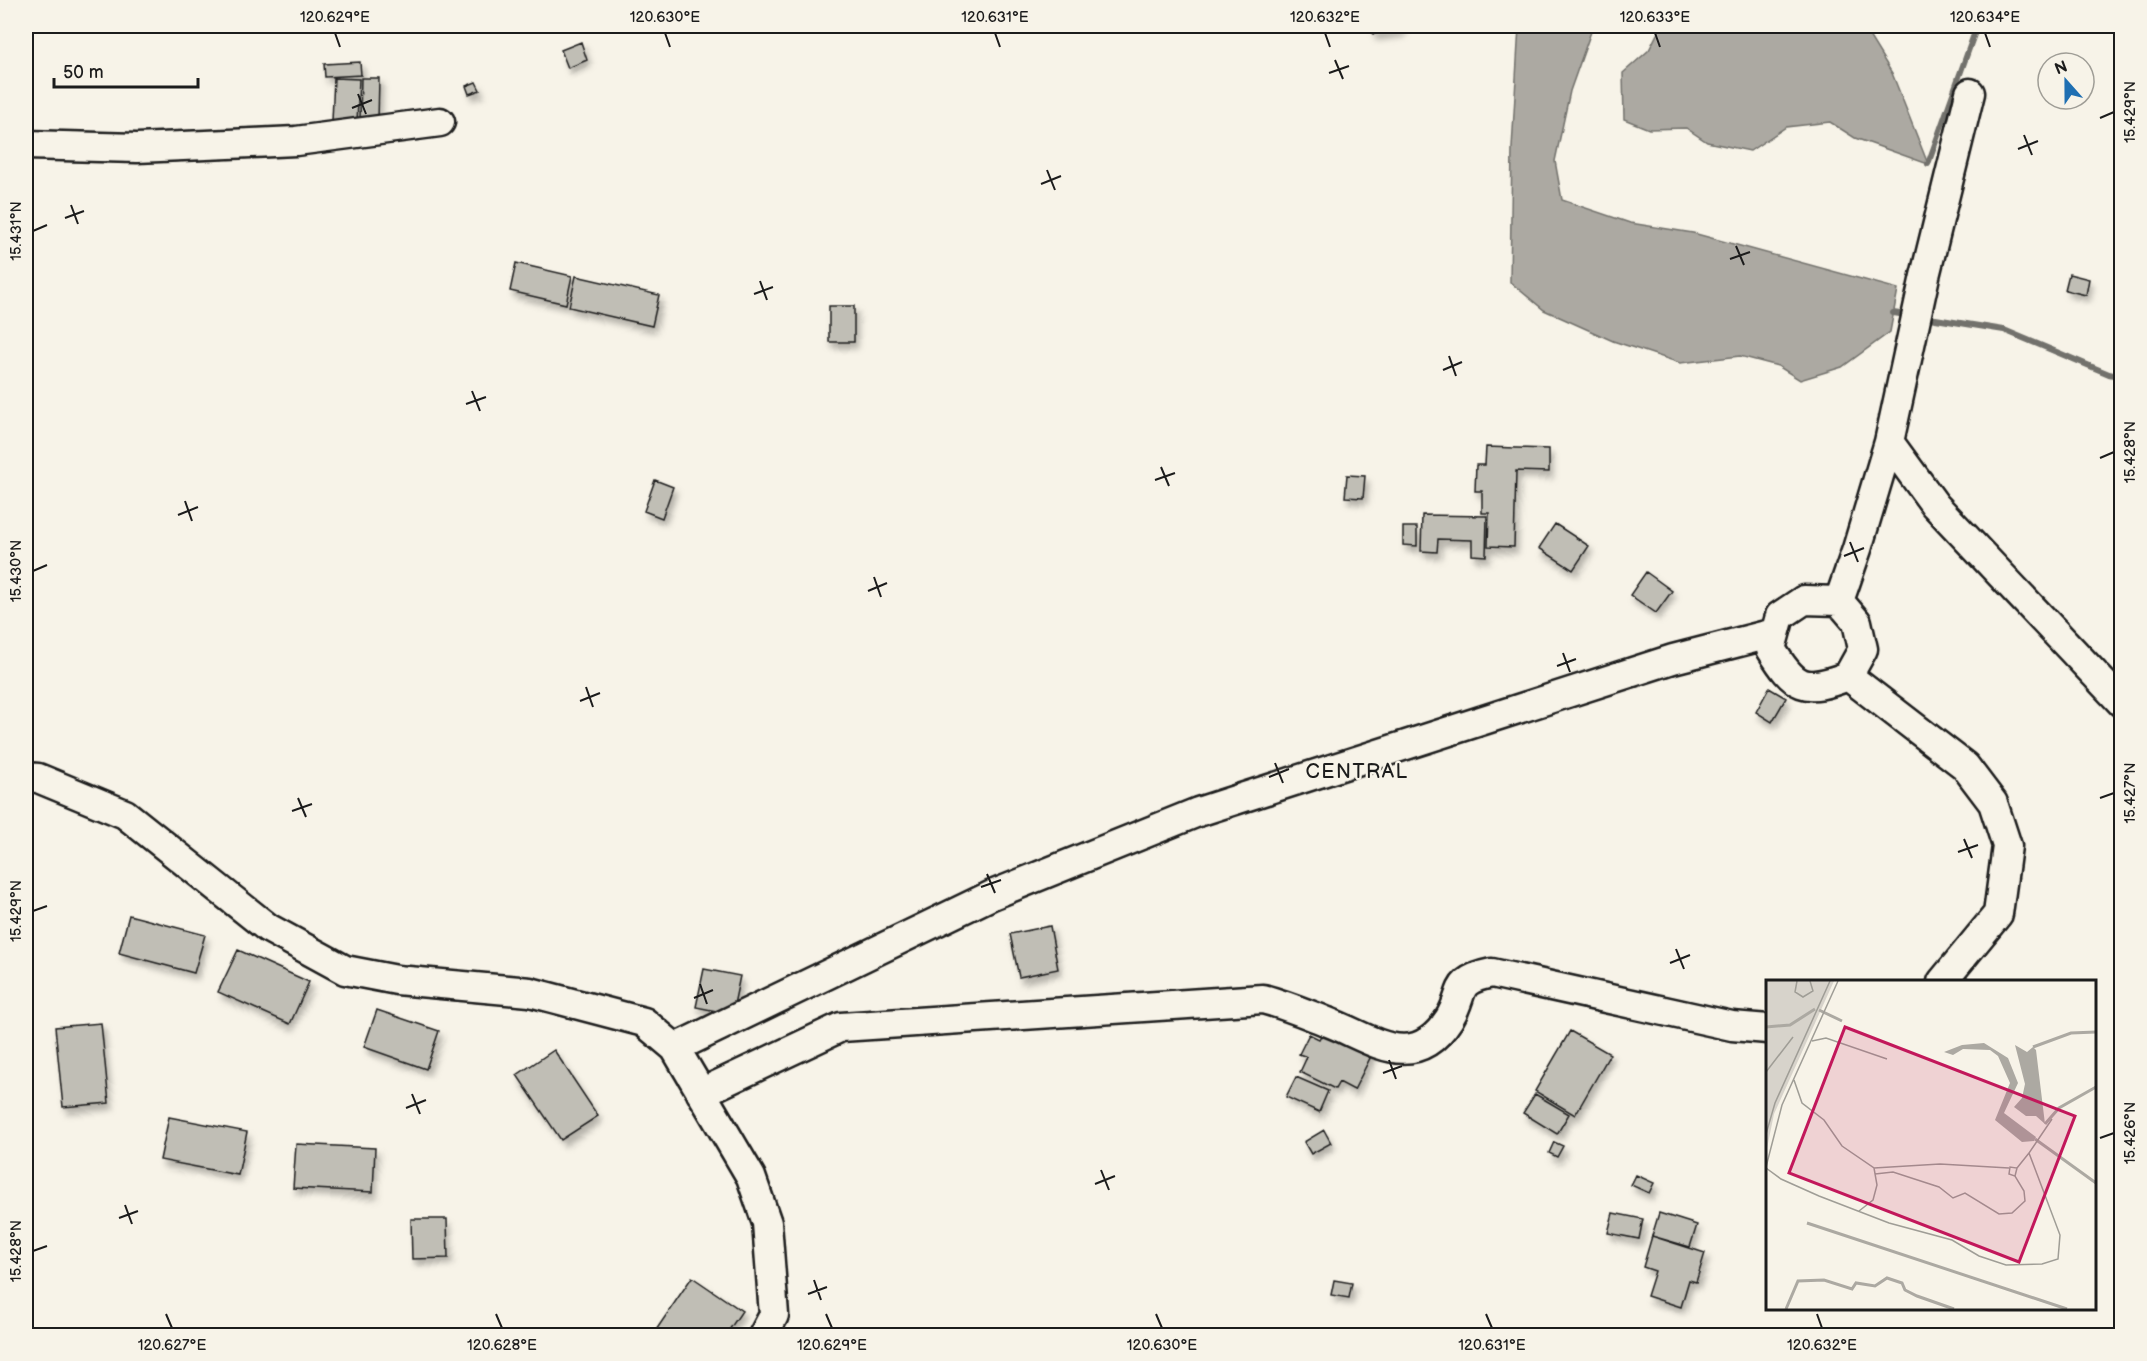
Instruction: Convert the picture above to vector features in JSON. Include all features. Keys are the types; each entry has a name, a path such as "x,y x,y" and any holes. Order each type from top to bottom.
{"street":[{"path":"1839,601 1889,442 1925,276 1970,93"},
{"path":"26,145 137,148 296,141 440,122"},
{"path":"1889,442 1935,505 2121,703"},
{"path":"1804,600 1839,601 1857,622 1863,648 1848,676 1818,687 1788,677 1771,650 1780,616 1804,600"},
{"path":"675,1048 992,895 1198,812 1673,658 1774,633"},
{"path":"1848,676 1965,766 1994,803 2004,835 2007,846 1998,914 1943,980"},
{"path":"26,777 38,778 125,814 268,928 345,970 397,980 541,994 644,1022 675,1048 752,1177 767,1223 774,1315 762,1335"},
{"path":"701,1093 842,1027 1263,999 1329,1022 1386,1048 1408,1048 1429,1041 1449,1019 1462,987 1472,977 1492,973 1732,1026 1766,1029"}],"shaded area":[{"path":"1519,26 1593,26 1570,91 1555,161 1562,200 1630,223 1693,233 1898,289 1890,332 1842,367 1800,380 1778,366 1740,356 1680,363 1613,341 1544,310 1510,282 1512,148"},
{"path":"1661,26 1863,26 1892,73 1928,164 1855,138 1830,122 1786,127 1750,151 1707,142 1686,128 1649,129 1624,119 1623,73 1649,50"}],"building":[{"path":"1371,26 1401,26 1402,30 1373,34"},
{"path":"581,42 587,60 568,68 561,50"},
{"path":"360,62 361,75 325,77 324,64"},
{"path":"334,78 359,79 357,122 332,121"},
{"path":"361,78 379,78 378,121 360,121"},
{"path":"476,82 480,90 469,94 466,86"},
{"path":"516,263 572,276 566,304 510,291"},
{"path":"2069,274 2089,279 2086,295 2065,290"},
{"path":"576,276 659,295 652,326 569,307"},
{"path":"829,306 854,306 854,342 829,342"},
{"path":"1486,447 1549,449 1549,472 1516,471 1514,547 1488,546 1489,513 1482,513 1482,491 1475,491 1476,465 1485,465"},
{"path":"1347,475 1365,476 1363,498 1345,497"},
{"path":"655,480 673,487 662,518 644,511"},
{"path":"1422,515 1487,516 1486,556 1472,555 1472,540 1438,539 1437,552 1421,551"},
{"path":"1555,524 1589,546 1573,570 1539,548"},
{"path":"1403,527 1417,527 1417,546 1403,545"},
{"path":"1646,572 1672,591 1656,613 1630,595"},
{"path":"1769,688 1786,698 1772,722 1756,712"},
{"path":"129,915 205,935 194,973 119,953"},
{"path":"1050,926 1058,969 1019,977 1010,934"},
{"path":"238,950 309,982 290,1024 218,992"},
{"path":"704,969 740,976 732,1014 696,1007"},
{"path":"377,1010 439,1031 426,1069 364,1047"},
{"path":"101,1023 109,1103 63,1107 55,1027"},
{"path":"1327,1025 1375,1048 1354,1090 1339,1082 1335,1089 1300,1072 1307,1057 1299,1054 1309,1034 1319,1039"},
{"path":"1570,1031 1610,1054 1575,1115 1535,1091"},
{"path":"554,1050 598,1116 561,1140 517,1075"},
{"path":"1296,1077 1328,1091 1319,1112 1286,1097"},
{"path":"1535,1094 1569,1114 1557,1134 1523,1113"},
{"path":"169,1117 247,1132 238,1175 160,1160"},
{"path":"1324,1130 1331,1143 1311,1154 1304,1142"},
{"path":"1554,1142 1563,1146 1557,1157 1549,1153"},
{"path":"296,1144 375,1148 373,1192 293,1188"},
{"path":"1636,1175 1654,1183 1649,1193 1631,1185"},
{"path":"1613,1213 1643,1219 1639,1239 1608,1233"},
{"path":"1659,1213 1697,1225 1690,1247 1652,1236"},
{"path":"411,1219 447,1219 448,1258 412,1259"},
{"path":"1652,1236 1705,1253 1696,1282 1689,1280 1681,1307 1647,1296 1655,1271 1643,1267"},
{"path":"692,1277 742,1311 725,1336 652,1336"},
{"path":"1334,1280 1352,1283 1349,1298 1331,1295"}],"waterway":[{"path":"1928,164 1977,26"},
{"path":"1893,313 1907,315"},
{"path":"1923,317 2004,330 2109,374 2122,377"}],"district":[{"name":"CENTRAL","path":"1357,771"}]}
